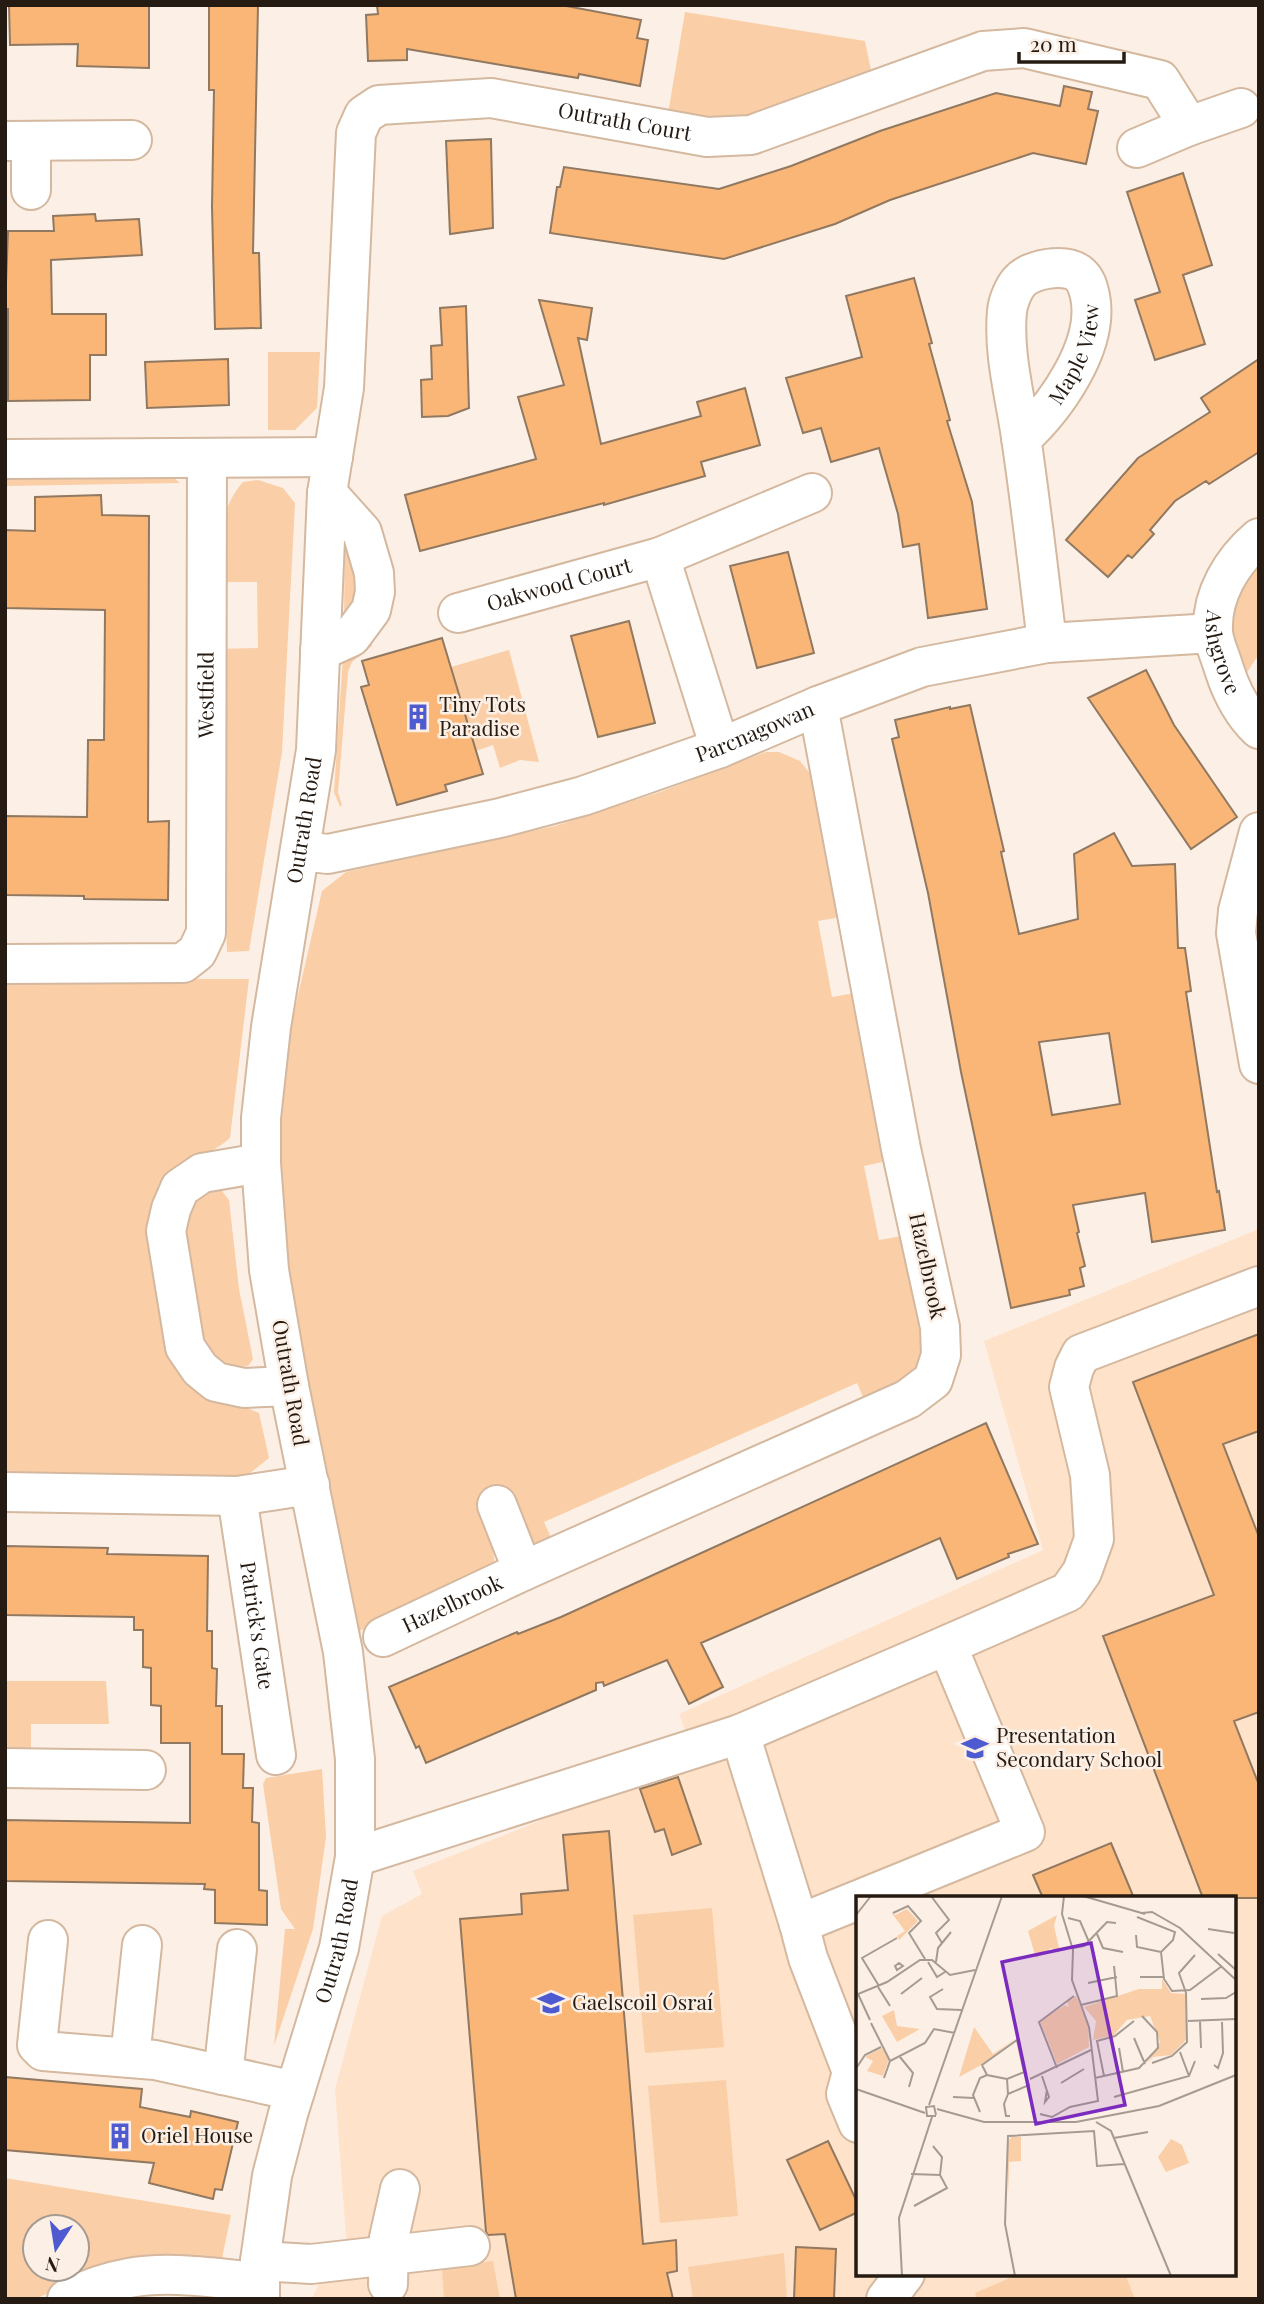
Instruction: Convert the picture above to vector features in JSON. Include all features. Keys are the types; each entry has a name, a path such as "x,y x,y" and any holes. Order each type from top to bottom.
{"street":[{"name":"Outrath Court","path":"330,475 344,388 356,133 364,115 379,105 491,99 707,137 751,135 983,51 1024,48 1160,80 1189,126"},
{"path":"1137,148 1241,108"},
{"path":"31,190 18,141 132,140"},
{"path":"1021,439 1047,643"},
{"path":"5,459 207,458 330,475 362,533 374,573 375,592 371,610 351,637 320,651"},
{"name":"Westfield","path":"5,964 183,962 197,952 206,933 207,458"},
{"name":"Outrath Road","path":"260,2281 272,2176 295,2091 340,1948 355,1857 355,1759 343,1652 289,1386 270,1270 261,1163 264,1076 316,750 330,475"},
{"name":"Oakwood Court","path":"458,614 660,557 812,493"},
{"name":"Ashgrove","path":"1259,538 1245,550 1227,574 1217,599 1213,633 1231,691 1259,729"},
{"name":"Oakwood Court","path":"660,557 720,748"},
{"name":"Parcnagowan","path":"301,851 328,854 500,818 583,796 720,748 818,706 922,667 1047,643 1213,633"},
{"name":"Hazelbrook","path":"383,1637 523,1571 908,1399 933,1380 940,1355 940,1327 901,1149 818,706"},
{"path":"1259,832 1238,911 1236,933 1259,1064"},
{"path":"261,1163 202,1172 180,1188 166,1231 185,1347 200,1369 216,1382 244,1388 289,1386"},
{"path":"355,1857 740,1734 1068,1592 1082,1572 1094,1539 1090,1475 1069,1387 1073,1368 1081,1354 1259,1286"},
{"path":"5,1492 237,1496 310,1485"},
{"name":"Patrick's Gate","path":"237,1496 276,1755"},
{"name":"Hazelbrook","path":"497,1504 523,1571"},
{"path":"868,1896 1025,1832 947,1645"},
{"path":"740,1734 808,1958 852,2072 846,2094 856,2118"},
{"path":"5,1768 146,1770"},
{"path":"799,1924 856,1901"},
{"path":"48,1940 37,2045 43,2051 155,2060 295,2091"},
{"path":"130,2058 142,1945"},
{"path":"223,2075 237,1949"},
{"path":"388,2270 388,2238 400,2189"},
{"path":"67,2299 92,2287 131,2277 181,2276 260,2281 311,2264 388,2270 470,2246"},
{"path":"886,2299 903,2276"}],"shaded area":[{"path":"685,12 865,41 873,80 740,123 668,114"},
{"path":"268,352 320,352 317,408 295,430 268,430"},
{"path":"170,475 180,483 5,486 5,479"},
{"path":"258,480 283,488 295,503 282,752 249,951 227,952 220,649 258,648 257,582 218,582 219,555 229,504 243,482"},
{"path":"345,537 361,593 344,620"},
{"path":"1259,562 1259,654 1244,677 1231,628 1233,601"},
{"path":"360,643 373,645 352,662 348,672 338,792 342,805 340,807 334,792 343,657"},
{"path":"509,650 539,762 520,760 500,768 493,745 476,751 451,667"},
{"path":"766,752 779,752 800,761 816,781 841,917 818,921 832,997 855,993 887,1161 864,1166 879,1240 902,1236 924,1367 866,1404 857,1383 544,1522 553,1542 538,1545 528,1541 506,1493 476,1506 493,1549 495,1565 485,1578 357,1632 298,1343 280,1194 280,1122 290,1030 322,891 346,872 555,826 660,792"},
{"path":"5,979 249,979 230,1138 180,1167 164,1180 207,1392 259,1413 269,1458 245,1477 5,1474"},
{"path":"210,1188 222,1191 229,1200 239,1289 253,1359 248,1366 234,1367 219,1362 207,1353 195,1331 179,1226 186,1203"},
{"name":"Presentation Secondary School","path":"1259,1229 1259,2299 312,2299 321,2279 349,2276 335,2089 382,1916 422,1894 413,1871 679,1766 700,1769 679,1714 1043,1550 984,1341"},
{"path":"5,1681 106,1681 109,1724 31,1724 31,1751 5,1755"},
{"path":"322,1769 326,1837 313,1929 274,2046 285,1929 295,1929 281,1909 263,1784 266,1778"},
{"path":"712,1908 724,2047 645,2053 633,1915"},
{"path":"726,2080 738,2216 660,2223 648,2086"},
{"path":"5,2178 231,2215 220,2268 91,2276 91,2213 21,2213 21,2283 71,2283 35,2299 5,2299"},
{"path":"784,2253 787,2299 693,2299 688,2267"},
{"path":"493,2261 500,2299 444,2299 442,2268"},
{"path":"1014,2276 1126,2276 1135,2299 977,2299 975,2293"}],"building":[{"path":"9,5 149,5 149,68 77,66 78,44 10,45"},
{"path":"209,5 258,5 253,253 259,253 261,328 215,329 212,207 214,90 209,90"},
{"path":"377,5 561,5 641,20 637,38 648,40 640,86 579,74 578,78 407,49 407,60 368,61 366,15 378,14"},
{"path":"1064,86 1092,92 1088,109 1098,111 1086,164 1033,153 890,200 835,224 724,259 550,233 557,187 560,187 564,167 719,189 996,93 1060,106"},
{"path":"491,139 493,228 450,234 446,141"},
{"path":"1183,173 1212,265 1183,275 1205,344 1155,360 1135,300 1160,292 1127,192"},
{"path":"95,214 96,221 139,219 142,255 51,260 52,314 106,314 106,355 90,355 90,400 8,401 8,309 5,309 8,231 54,231 53,216"},
{"path":"914,278 950,420 947,421 972,502 987,609 928,618 919,544 903,547 898,514 879,448 831,462 821,428 803,433 786,378 862,357 846,296"},
{"path":"539,300 592,308 587,340 578,338 601,444 701,416 697,402 745,388 760,445 701,462 705,476 604,505 420,551 405,495 536,459 518,397 564,385"},
{"path":"466,306 469,408 448,416 422,417 421,380 432,379 431,346 442,345 440,308"},
{"path":"228,359 229,405 147,408 145,362"},
{"path":"1259,359 1259,452 1209,484 1206,481 1175,501 1150,530 1154,534 1132,558 1128,555 1108,577 1066,540 1138,458 1210,412 1201,398"},
{"path":"101,495 102,515 149,516 148,822 169,821 168,900 5,895 5,816 87,817 88,740 104,740 105,610 5,608 5,530 35,531 35,497"},
{"path":"788,552 814,653 757,668 730,566"},
{"path":"629,621 655,723 598,737 571,636"},
{"name":"Tiny Tots Paradise","path":"442,638 483,774 445,785 447,791 397,805 361,687 369,685 362,661"},
{"path":"1146,670 1174,725 1237,817 1191,849 1088,698"},
{"path":"970,705 1004,851 1001,852 1019,934 1078,919 1074,854 1114,833 1132,866 1175,864 1178,948 1185,948 1191,991 1186,992 1225,1230 1152,1242 1145,1193 1073,1205 1085,1266 1080,1268 1084,1286 1069,1290 1070,1295 1011,1308 961,1072 928,893 892,739 899,737 895,720","holes":["1109,1033 1120,1104 1052,1115 1039,1042"]},
{"path":"1259,1334 1259,1431 1223,1444 1259,1537 1259,1712 1234,1721 1259,1785 1259,1898 1202,1896 1103,1636 1214,1595 1133,1382"},
{"path":"986,1423 1038,1544 1008,1554 1009,1557 957,1579 940,1538 701,1643 723,1687 689,1704 667,1660 604,1686 603,1682 596,1683 596,1690 426,1763 419,1746 416,1748 389,1687 517,1632 518,1634 561,1617"},
{"path":"5,1546 108,1548 107,1554 208,1556 207,1631 212,1631 212,1668 217,1669 216,1706 222,1706 222,1754 244,1754 243,1788 253,1788 252,1822 259,1823 259,1890 267,1891 267,1925 215,1923 215,1890 204,1889 205,1884 5,1881 5,1820 190,1823 190,1743 161,1743 161,1706 151,1705 151,1668 143,1667 143,1630 134,1630 134,1617 5,1615"},
{"path":"678,1777 701,1844 672,1855 664,1829 655,1832 640,1789"},
{"path":"609,1831 643,2244 676,2240 677,2271 667,2273 673,2299 516,2299 505,2234 488,2235 486,2232 460,1919 522,1914 521,1894 568,1890 563,1835"},
{"path":"1111,1843 1133,1896 1042,1896 1033,1875"},
{"name":"Oriel House","path":"5,2077 142,2089 140,2107 190,2117 191,2111 238,2122 222,2190 215,2189 213,2199 149,2183 154,2163 5,2150"},
{"path":"828,2141 856,2200 856,2213 820,2230 787,2160"},
{"path":"796,2247 836,2249 834,2299 794,2299"}],"place":[{"name":"Tiny Tots Paradise","path":"418,717"},
{"name":"Presentation Secondary School","path":"975,1748"},
{"name":"Gaelscoil Osraí","path":"551,2003"},
{"name":"Oriel House","path":"120,2136"}]}
